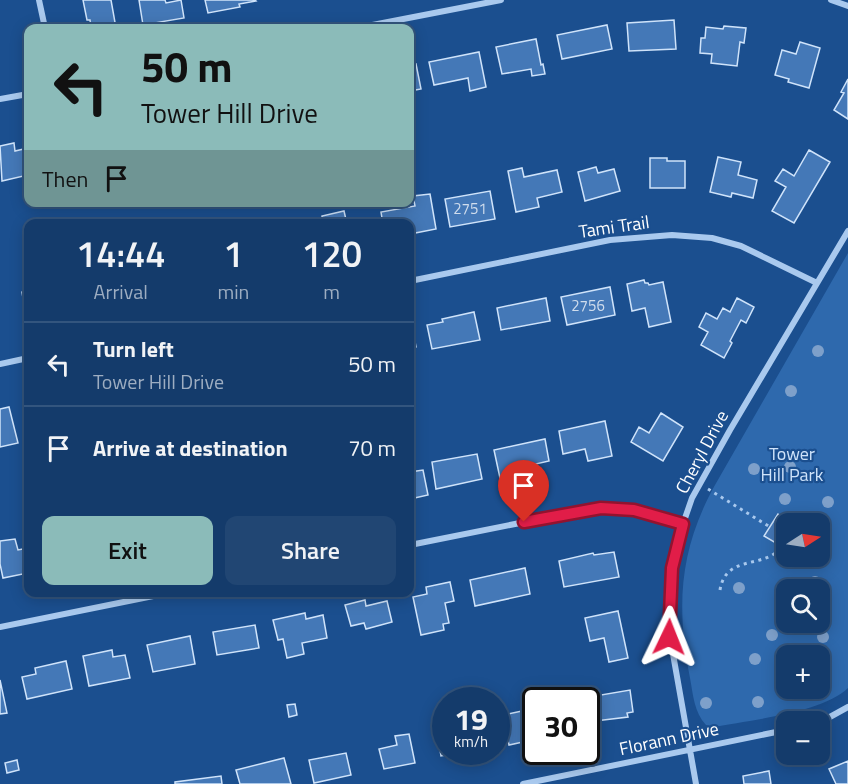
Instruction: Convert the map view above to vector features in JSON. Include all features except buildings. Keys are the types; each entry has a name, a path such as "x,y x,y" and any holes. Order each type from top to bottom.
{"street":[{"path":"39,0 44,24"},
{"path":"378,24 501,0"},
{"path":"831,0 848,6"},
{"path":"0,99 24,94"},
{"name":"Cheryl Drive","path":"696,784 669,637 672,568 683,524 692,498 848,231"},
{"name":"Tami Trail","path":"414,280 610,240 672,235 712,238 741,246 817,283"},
{"path":"0,364 24,359"},
{"path":"414,544 601,508 634,510 683,524"},
{"path":"0,627 148,597"},
{"path":"830,717 848,707"},
{"name":"Florann Drive","path":"523,784 776,732"}],"path":[{"path":"700,484 770,527"},
{"path":"720,590 722,580 732,569 776,553"}],"green space":[{"name":"Tower Hill Park","path":"848,253 848,688 836,697 821,704 796,711 776,711 776,716 765,718 713,727 706,725 695,703 686,652 682,602 688,556 703,509"}],"route":[{"path":"524,522 601,508 634,510 683,524 672,568 669,637"}]}
